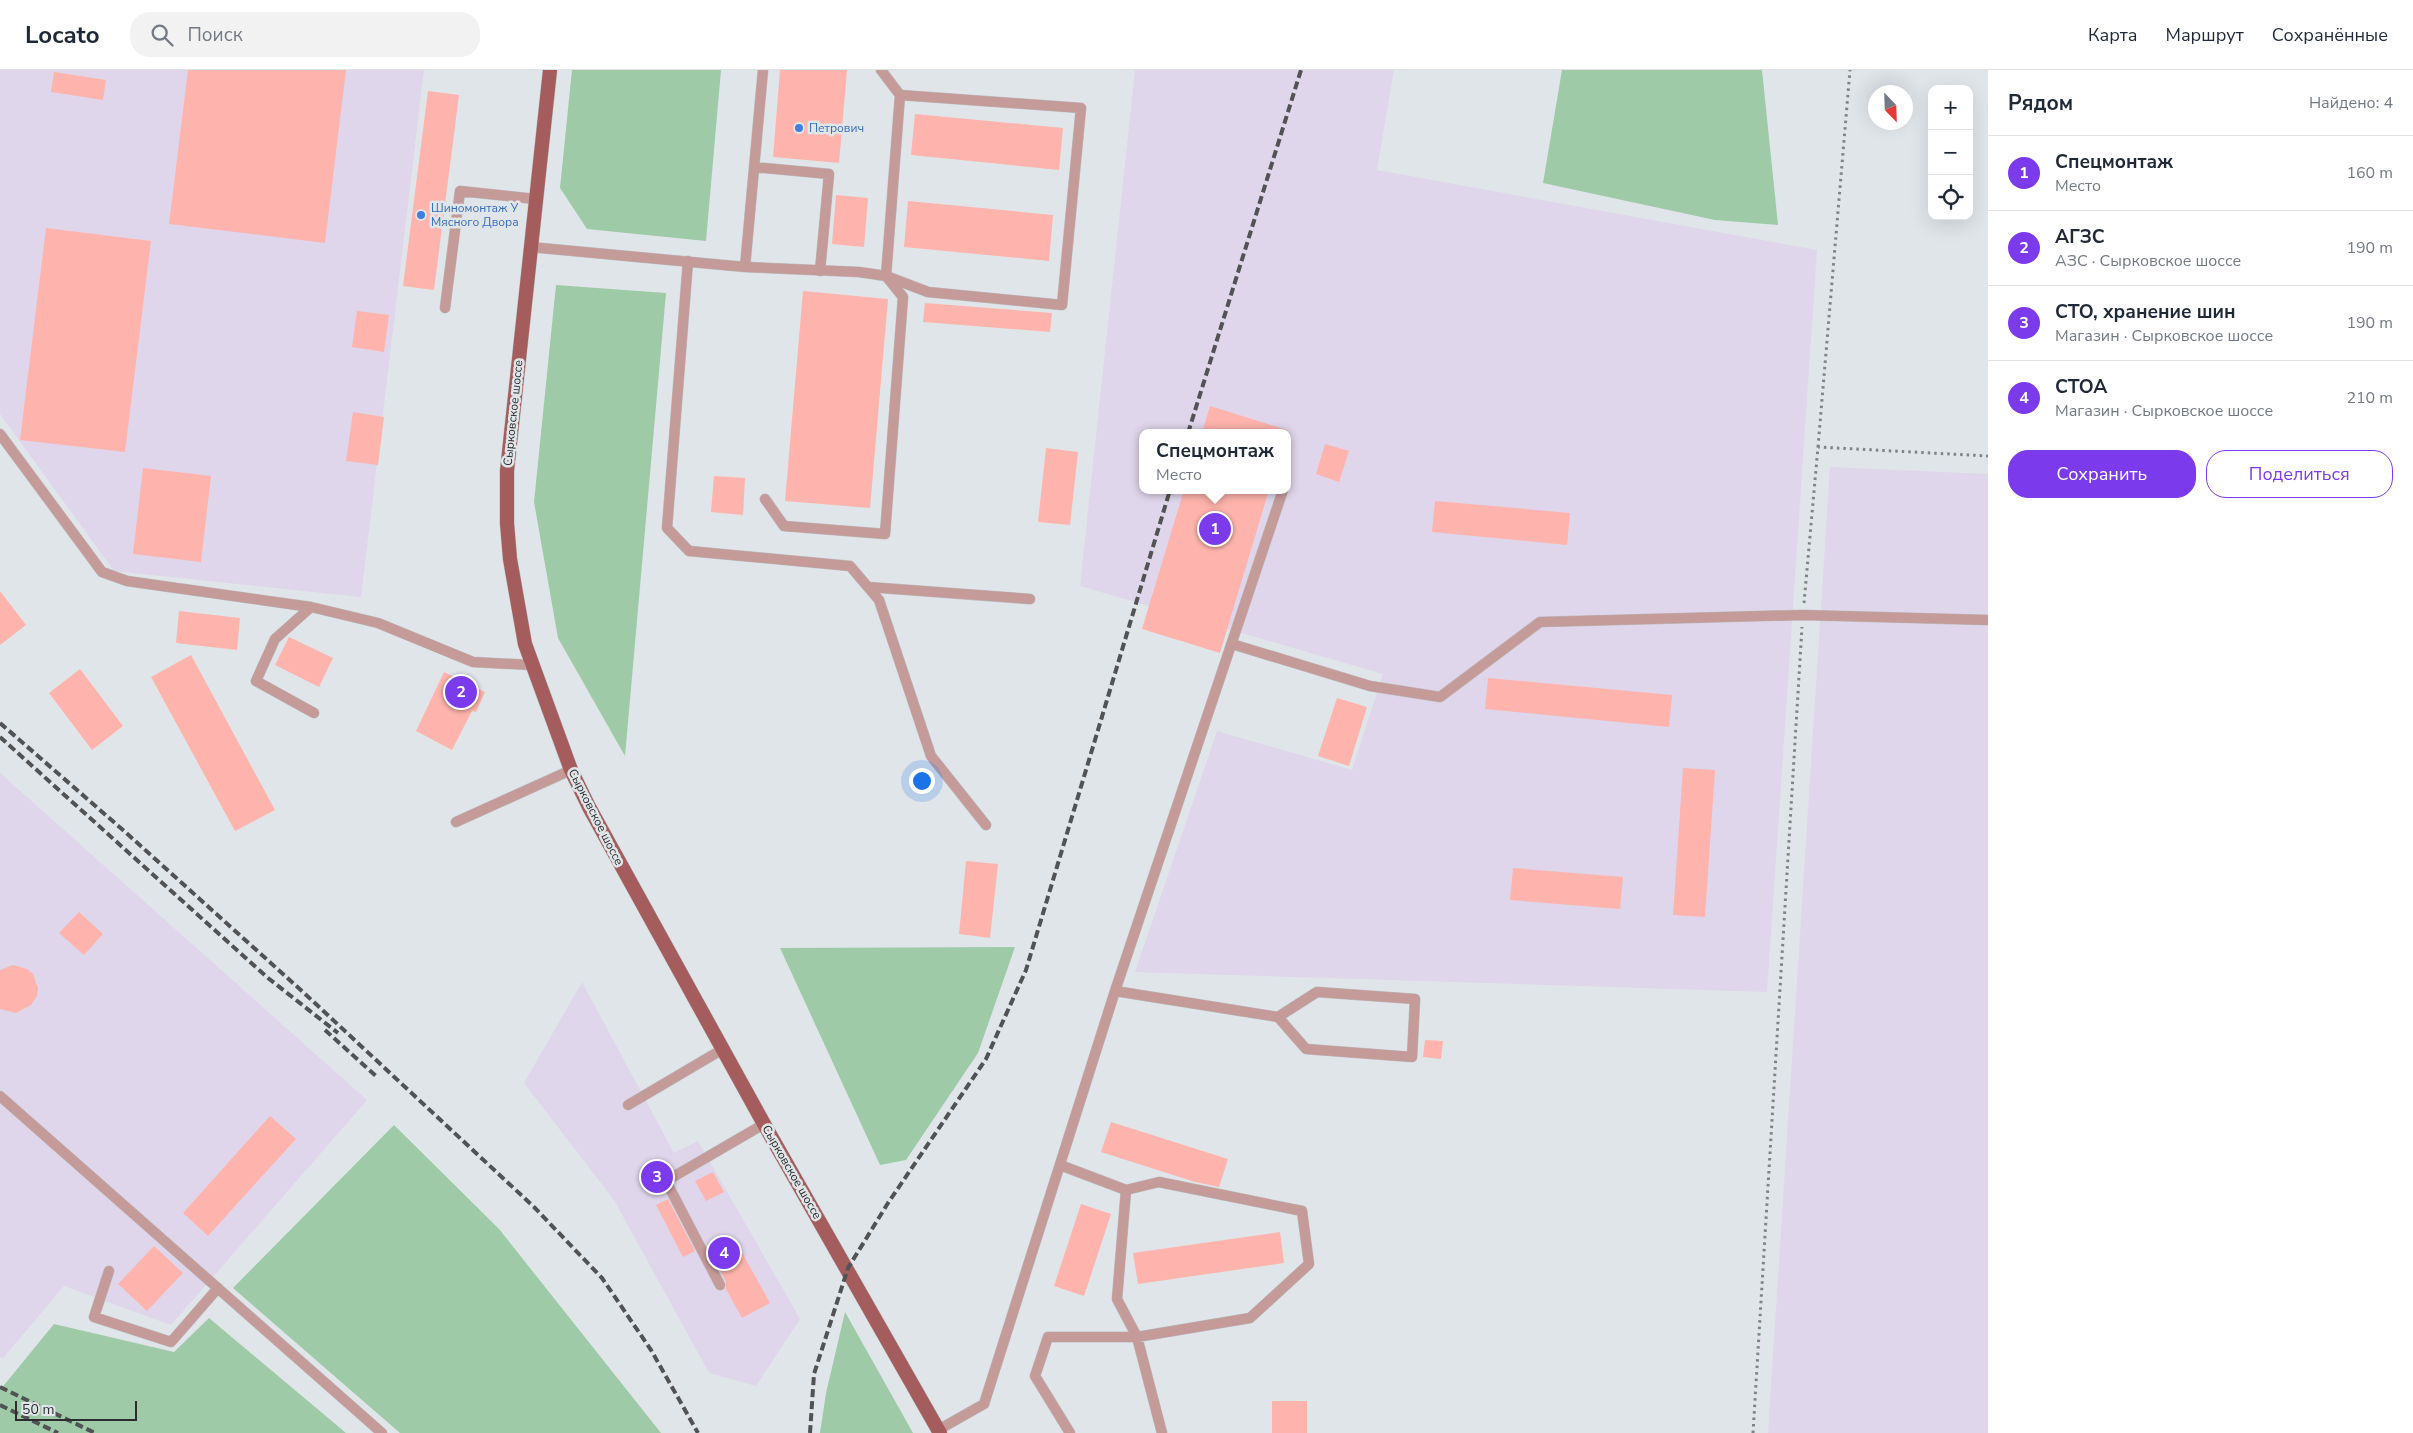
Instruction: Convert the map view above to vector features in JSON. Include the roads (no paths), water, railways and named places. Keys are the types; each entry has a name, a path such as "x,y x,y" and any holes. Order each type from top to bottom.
{"main road":[{"name":"Сырковское шоссе","path":"550,70 507,471 507,523 516,603 531,665 572,770 589,807 764,1124 939,1432"}],"lane":[{"path":"745,267 763,70"},
{"path":"765,499 784,526 885,534 903,297 886,276 900,94 880,70"},
{"path":"530,246 745,267 886,276 928,292 1062,305 1081,108 900,94"},
{"path":"754,167 829,174 820,271"},
{"path":"446,308 460,191 535,199"},
{"path":"688,261 667,528 689,551 850,566 879,600 931,756 986,825"},
{"path":"0,434 102,572 127,581 311,607 378,622 473,662 531,665"},
{"path":"939,1432 984,1404 1115,991 1281,494"},
{"path":"868,586 1030,599"},
{"path":"311,607 275,638 256,681 314,713"},
{"path":"1232,644 1370,686 1440,697 1540,622 1803,615 1988,620"},
{"path":"456,822 572,770"},
{"path":"1115,991 1278,1017 1306,1049 1412,1057 1415,999 1317,992 1278,1017"},
{"path":"628,1105 723,1049"},
{"path":"0,1096 382,1433"},
{"path":"720,1285 666,1181 764,1124"},
{"path":"1060,1165 1126,1190 1160,1182 1302,1210 1309,1264 1250,1318 1136,1337 1048,1337 1035,1376 1070,1433"},
{"path":"1126,1190 1117,1299 1136,1337 1162,1433"},
{"path":"109,1271 94,1317 171,1342 218,1288"}],"railway":[{"path":"1189,429 1301,70"},
{"path":"810,1433 814,1374 848,1268 888,1203 986,1059 1026,970 1169,494"},
{"path":"0,723 123,830 303,992 534,1207 602,1278 651,1350 698,1433"},
{"path":"0,737 268,978 338,1033"},
{"path":"325,1030 377,1077"},
{"path":"0,1387 95,1433"},
{"path":"0,1405 58,1433"}],"place":[{"name":"Петрович","path":"799,128"},
{"name":"Шиномонтаж У Мясного Двора","path":"421,215"},
{"name":"Спецмонтаж","path":"1215,529"},
{"name":"АГЗС","path":"461,692"},
{"name":"СТО, хранение шин","path":"657,1177"},
{"name":"СТОА","path":"724,1253"}]}
